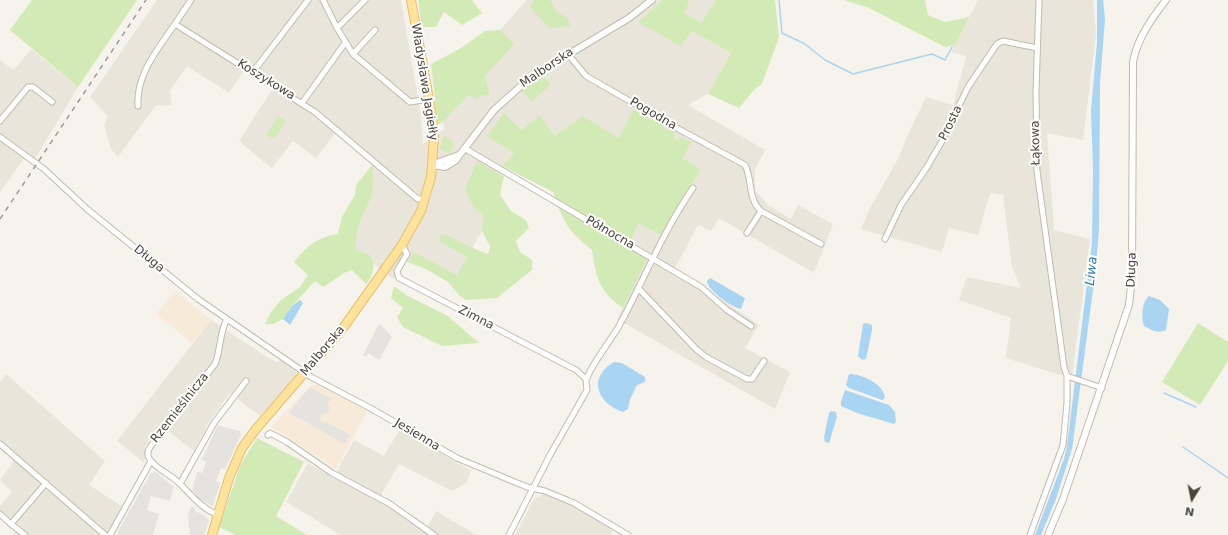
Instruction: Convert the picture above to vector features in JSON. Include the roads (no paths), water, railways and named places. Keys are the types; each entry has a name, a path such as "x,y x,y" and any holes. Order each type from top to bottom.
{"main road":[{"name":"Władysława Jagiełły","path":"411,0 429,100 434,138 432,165"},
{"name":"Malborska","path":"212,535 229,478 242,448 256,429 343,328 402,245 412,229 425,199 432,165"}],"street":[{"path":"138,106 138,88 143,74 191,0"},
{"path":"253,72 308,0"},
{"path":"323,0 345,43 354,54 410,102 429,100"},
{"path":"337,28 365,0"},
{"name":"Malborska","path":"432,165 445,167 455,161 494,110 511,93 531,77 628,18 652,0"},
{"name":"Łąkowa","path":"1030,535 1063,445 1069,377 1062,357 1054,285 1036,171 1036,48 1039,0"},
{"name":"Długa","path":"1048,535 1063,499 1129,305 1132,289 1134,62 1136,50 1149,24 1166,0"},
{"name":"Koszykowa","path":"175,24 302,103 418,199 425,199"},
{"path":"354,54 375,30"},
{"name":"Prosta","path":"885,239 901,205 939,148 968,87 997,44 1003,41 1036,48"},
{"path":"302,103 345,43"},
{"name":"Pogodna","path":"568,54 586,76 745,165 754,202 761,210"},
{"path":"0,121 28,87 33,87 52,102"},
{"name":"Długa","path":"0,137 44,169 87,209 226,320 305,372"},
{"name":"Północna","path":"464,148 701,287 727,310 751,326"},
{"path":"434,154 443,161"},
{"path":"432,165 459,155"},
{"path":"509,535 587,390 586,379 618,326 681,204 693,188"},
{"path":"747,234 761,210 821,244"},
{"name":"Zimna","path":"402,245 407,254 396,271 399,278 576,370 586,379"},
{"path":"638,288 706,357 747,379 752,379 755,376 764,361"},
{"name":"Rzemieślnicza","path":"218,515 205,508 188,495 180,484 148,457 150,446 215,364 226,320"},
{"name":"Jesienna","path":"305,372 457,458 574,503 628,535"},
{"path":"1069,377 1102,388"},
{"path":"180,484 214,423 246,381"},
{"path":"268,435 270,433 287,442 332,473 390,504 434,535"},
{"path":"0,444 105,535"},
{"path":"110,535 151,461"},
{"path":"11,524 46,483"},
{"path":"0,514 25,535"}],"water":[{"name":"Liwa","path":"1097,0 1103,0 1105,19 1100,84 1099,229 1096,267 1072,449 1056,499 1041,535 1035,535 1064,459 1067,446 1092,243 1093,169 1091,110 1097,43"},
{"path":"710,278 745,298 741,309 727,302 711,289 707,281"},
{"path":"1149,296 1160,300 1169,309 1166,330 1157,332 1144,326 1143,310 1145,302"},
{"path":"300,300 303,303 290,325 283,319 292,306"},
{"path":"866,323 872,325 872,330 866,359 862,360 858,356 863,324"},
{"path":"614,362 622,363 645,377 645,382 637,385 630,399 628,409 623,412 607,403 599,390 598,382 600,375"},
{"path":"849,374 866,378 877,384 884,393 885,398 882,400 849,388 846,385"},
{"path":"845,390 889,405 895,412 896,421 894,424 857,413 841,406"},
{"path":"831,411 836,412 837,417 829,443 825,442 824,437 829,413"}],"waterway":[{"path":"779,0 782,33 805,44 825,60 853,74 932,54 945,60 952,47"},
{"path":"1164,393 1196,407"},
{"path":"1183,447 1228,478"}],"railway":[{"path":"0,219 146,0"}]}
